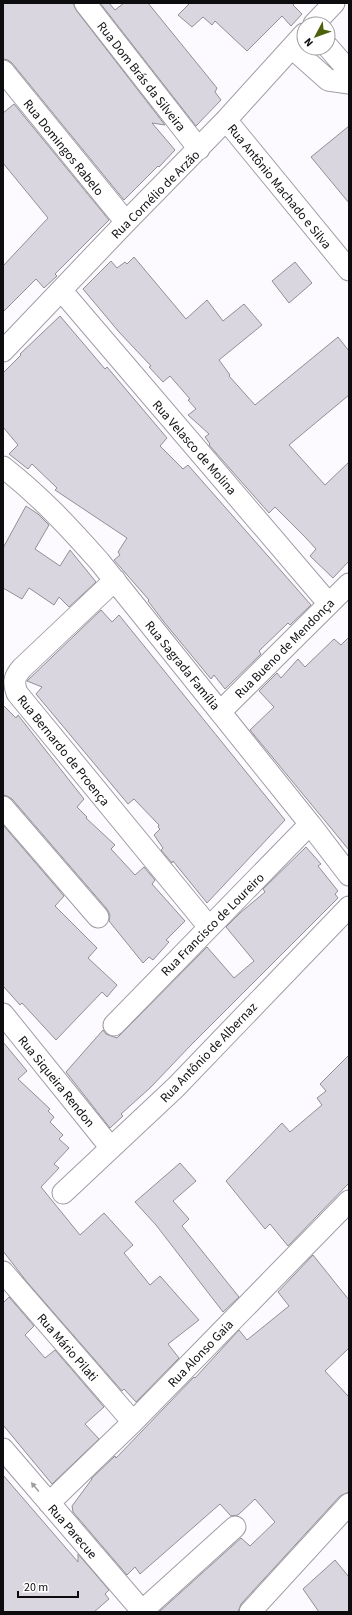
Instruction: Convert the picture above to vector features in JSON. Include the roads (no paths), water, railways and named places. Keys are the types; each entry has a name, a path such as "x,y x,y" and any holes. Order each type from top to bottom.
{"street":[{"name":"Rua Dom Brás da Silveira","path":"85,3 199,149"},
{"path":"322,16 334,3"},
{"name":"Rua Cornélio de Arzão","path":"3,351 60,290 199,149 296,43"},
{"path":"310,56 328,80 349,82"},
{"path":"336,56 349,71"},
{"name":"Rua Domingos Rabelo","path":"3,71 126,222"},
{"name":"Rua Antônio Machado e Silva","path":"226,120 349,270"},
{"name":"Rua Velasco de Molina","path":"60,290 329,604"},
{"name":"Rua Sagrada Família","path":"3,467 31,490 66,523 114,580 310,824 349,875"},
{"name":"Rua Bernardo de Proença","path":"114,580 16,674 14,686 17,693 209,927"},
{"name":"Rua Bueno de Mendonça","path":"220,712 349,584"},
{"path":"3,807 98,917"},
{"name":"Rua Francisco de Loureiro","path":"114,1024 310,824"},
{"name":"Rua Antônio de Albernaz","path":"63,1194 176,1087 349,907"},
{"name":"Rua Siqueira Rendon","path":"3,1014 111,1148"},
{"name":"Rua Alonso Gaia","path":"48,1503 133,1422 349,1201"},
{"name":"Rua Mário Pilati","path":"3,1272 133,1422"},
{"name":"Rua Parecue","path":"3,1449 142,1611"},
{"path":"250,1612 349,1504"},
{"path":"142,1611 235,1527"}]}
